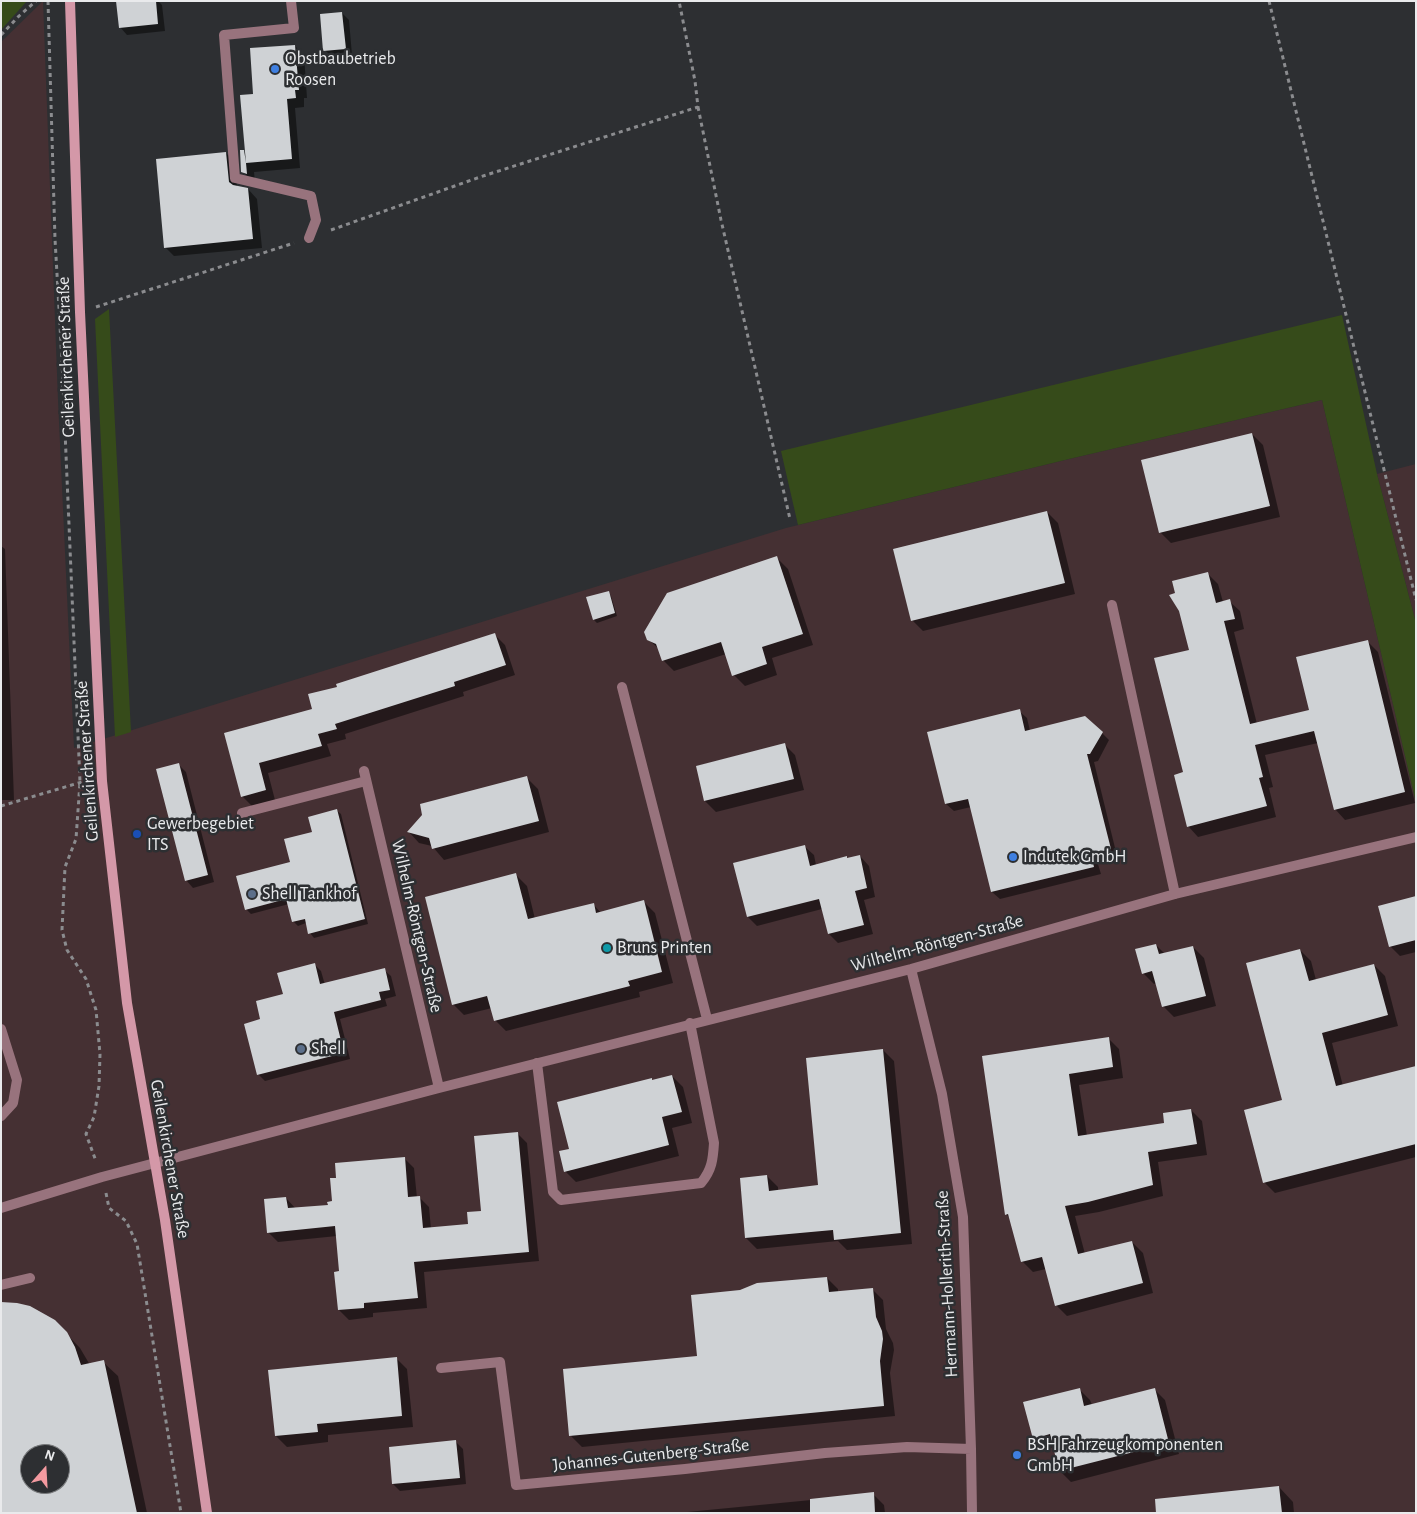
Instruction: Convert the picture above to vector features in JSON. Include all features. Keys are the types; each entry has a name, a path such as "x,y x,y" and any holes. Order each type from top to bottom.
{"street":[{"name":"Geilenkirchener Straße","path":"70,1 80,312 102,780 127,1003 165,1220 206,1513"},
{"path":"291,1 294,28 224,35 226,63 235,178 311,196 316,220 309,238"},
{"path":"1112,605 1175,894"},
{"path":"622,688 707,1019"},
{"name":"Wilhelm-Röntgen-Straße","path":"242,813 365,776 439,1088"},
{"name":"Wilhelm-Röntgen-Straße","path":"1,1208 102,1177 439,1088 690,1023 911,969 1175,894 1416,837"},
{"name":"Hermann-Hollerith-Straße","path":"911,969 942,1094 963,1218 972,1449 972,1513"},
{"path":"537,1063 553,1192 561,1200 701,1183 713,1164 714,1143 690,1023"},
{"path":"1,1028 17,1080 13,1103 1,1116"},
{"path":"1,1285 30,1278"},
{"name":"Johannes-Gutenberg-Straße","path":"441,1368 500,1362 516,1485 852,1451 907,1447 972,1449"}],"path":[{"path":"1,36 36,1"},
{"path":"679,1 721,220 790,519"},
{"path":"1269,1 1416,600"},
{"path":"80,312 309,238 480,177 698,107"},
{"path":"1,806 80,782 102,780"}],"shaded area":[{"path":"43,1 58,400 74,748 786,528 1322,400 1416,803 1416,1513 1,1513 1,42"},
{"path":"1416,464 1416,623 1377,474"}],"green space":[{"path":"1,1 27,1 1,30"},
{"path":"109,309 131,732 115,737 95,319"},
{"path":"1342,315 1377,474 1416,623 1416,803 1322,400 798,525 781,451"}],"building":[{"path":"116,1 156,1 158,24 119,28"},
{"path":"342,12 346,49 323,51 320,14"},
{"path":"295,45 299,90 295,90 296,98 287,99 292,159 246,163 240,95 253,94 250,48"},
{"path":"240,150 244,150 247,174 241,172"},
{"path":"226,152 229,182 233,185 248,188 253,239 164,248 156,159"},
{"path":"1252,433 1270,506 1159,533 1141,460"},
{"path":"1047,511 1065,583 911,621 893,549"},
{"path":"777,556 803,634 762,647 767,664 732,676 721,642 662,661 656,644 647,640 644,632 667,593"},
{"path":"1208,572 1216,603 1230,599 1235,619 1224,621 1250,724 1309,710 1296,657 1368,640 1405,792 1334,810 1314,731 1255,745 1263,777 1259,778 1267,806 1187,827 1174,775 1183,772 1154,658 1189,650 1179,611 1169,595 1175,593 1172,581"},
{"path":"609,591 615,613 593,620 586,597"},
{"path":"495,633 506,665 454,682 455,686 335,724 337,729 318,734 322,746 259,763 266,790 241,797 224,733 312,709 308,694 337,687 336,684"},
{"path":"1020,709 1025,731 1085,716 1103,732 1090,754 1087,754 1111,849 1091,854 1094,867 991,892 968,799 945,804 927,732"},
{"path":"785,743 794,779 704,801 696,766"},
{"path":"179,763 208,875 185,881 156,769"},
{"path":"527,776 539,821 432,849 429,838 407,832 422,815 420,804"},
{"path":"337,809 365,919 308,934 305,919 292,922 286,899 245,910 236,876 290,862 284,839 312,832 308,817"},
{"path":"805,845 810,866 847,856 847,858 860,855 867,888 855,891 864,925 828,934 819,899 747,917 733,863"},
{"path":"516,873 528,919 594,903 596,913 644,900 662,972 628,981 630,986 494,1021 487,996 452,1005 425,897"},
{"path":"1416,896 1416,940 1389,947 1378,906"},
{"path":"1156,944 1159,954 1193,946 1206,996 1162,1007 1152,971 1142,974 1135,949"},
{"path":"1300,949 1309,981 1374,964 1388,1015 1322,1033 1336,1086 1416,1066 1416,1144 1263,1183 1244,1110 1282,1100 1246,963"},
{"path":"315,963 320,984 385,968 390,990 379,992 381,1000 334,1012 344,1053 257,1075 244,1024 260,1019 256,1001 283,994 277,973"},
{"path":"1109,1037 1113,1067 1069,1074 1078,1136 1164,1123 1163,1113 1191,1109 1197,1144 1148,1152 1153,1185 1065,1206 1078,1254 1132,1241 1143,1283 1055,1306 1042,1257 1021,1262 1008,1214 1005,1215 982,1056"},
{"path":"883,1049 901,1233 834,1240 833,1230 745,1238 740,1178 767,1175 769,1191 818,1185 806,1058"},
{"path":"672,1075 682,1112 662,1117 669,1145 564,1172 559,1151 569,1149 557,1102 652,1078 652,1080"},
{"path":"518,1132 529,1252 414,1262 418,1298 364,1303 364,1308 338,1310 334,1272 339,1271 335,1226 267,1233 264,1199 286,1197 288,1208 328,1205 327,1202 332,1201 330,1178 336,1178 335,1163 405,1157 408,1197 420,1196 423,1228 468,1224 467,1212 481,1211 474,1136"},
{"path":"827,1277 829,1292 873,1288 876,1317 883,1339 880,1361 884,1406 569,1436 563,1369 697,1356 691,1295 740,1290 757,1283"},
{"path":"1,1302 30,1306 55,1320 67,1332 75,1347 81,1365 104,1360 137,1513 1,1513"},
{"path":"397,1357 402,1416 317,1424 318,1432 275,1436 268,1370"},
{"path":"1080,1388 1084,1406 1155,1388 1169,1443 1059,1471 1050,1434 1033,1439 1023,1402"},
{"path":"456,1440 460,1478 392,1484 389,1447"},
{"path":"1279,1486 1282,1513 1156,1513 1155,1499"},
{"path":"874,1492 875,1513 810,1513 810,1499"}],"place":[{"name":"Obstbaubetrieb Roosen","path":"275,69"},
{"name":"Gewerbegebiet ITS","path":"137,834"},
{"name":"Indutek GmbH","path":"1013,857"},
{"name":"Shell Tankhof","path":"252,894"},
{"name":"Bruns Printen","path":"607,948"},
{"name":"Shell","path":"301,1049"},
{"name":"BSH Fahrzeugkomponenten GmbH","path":"1017,1455"}]}
